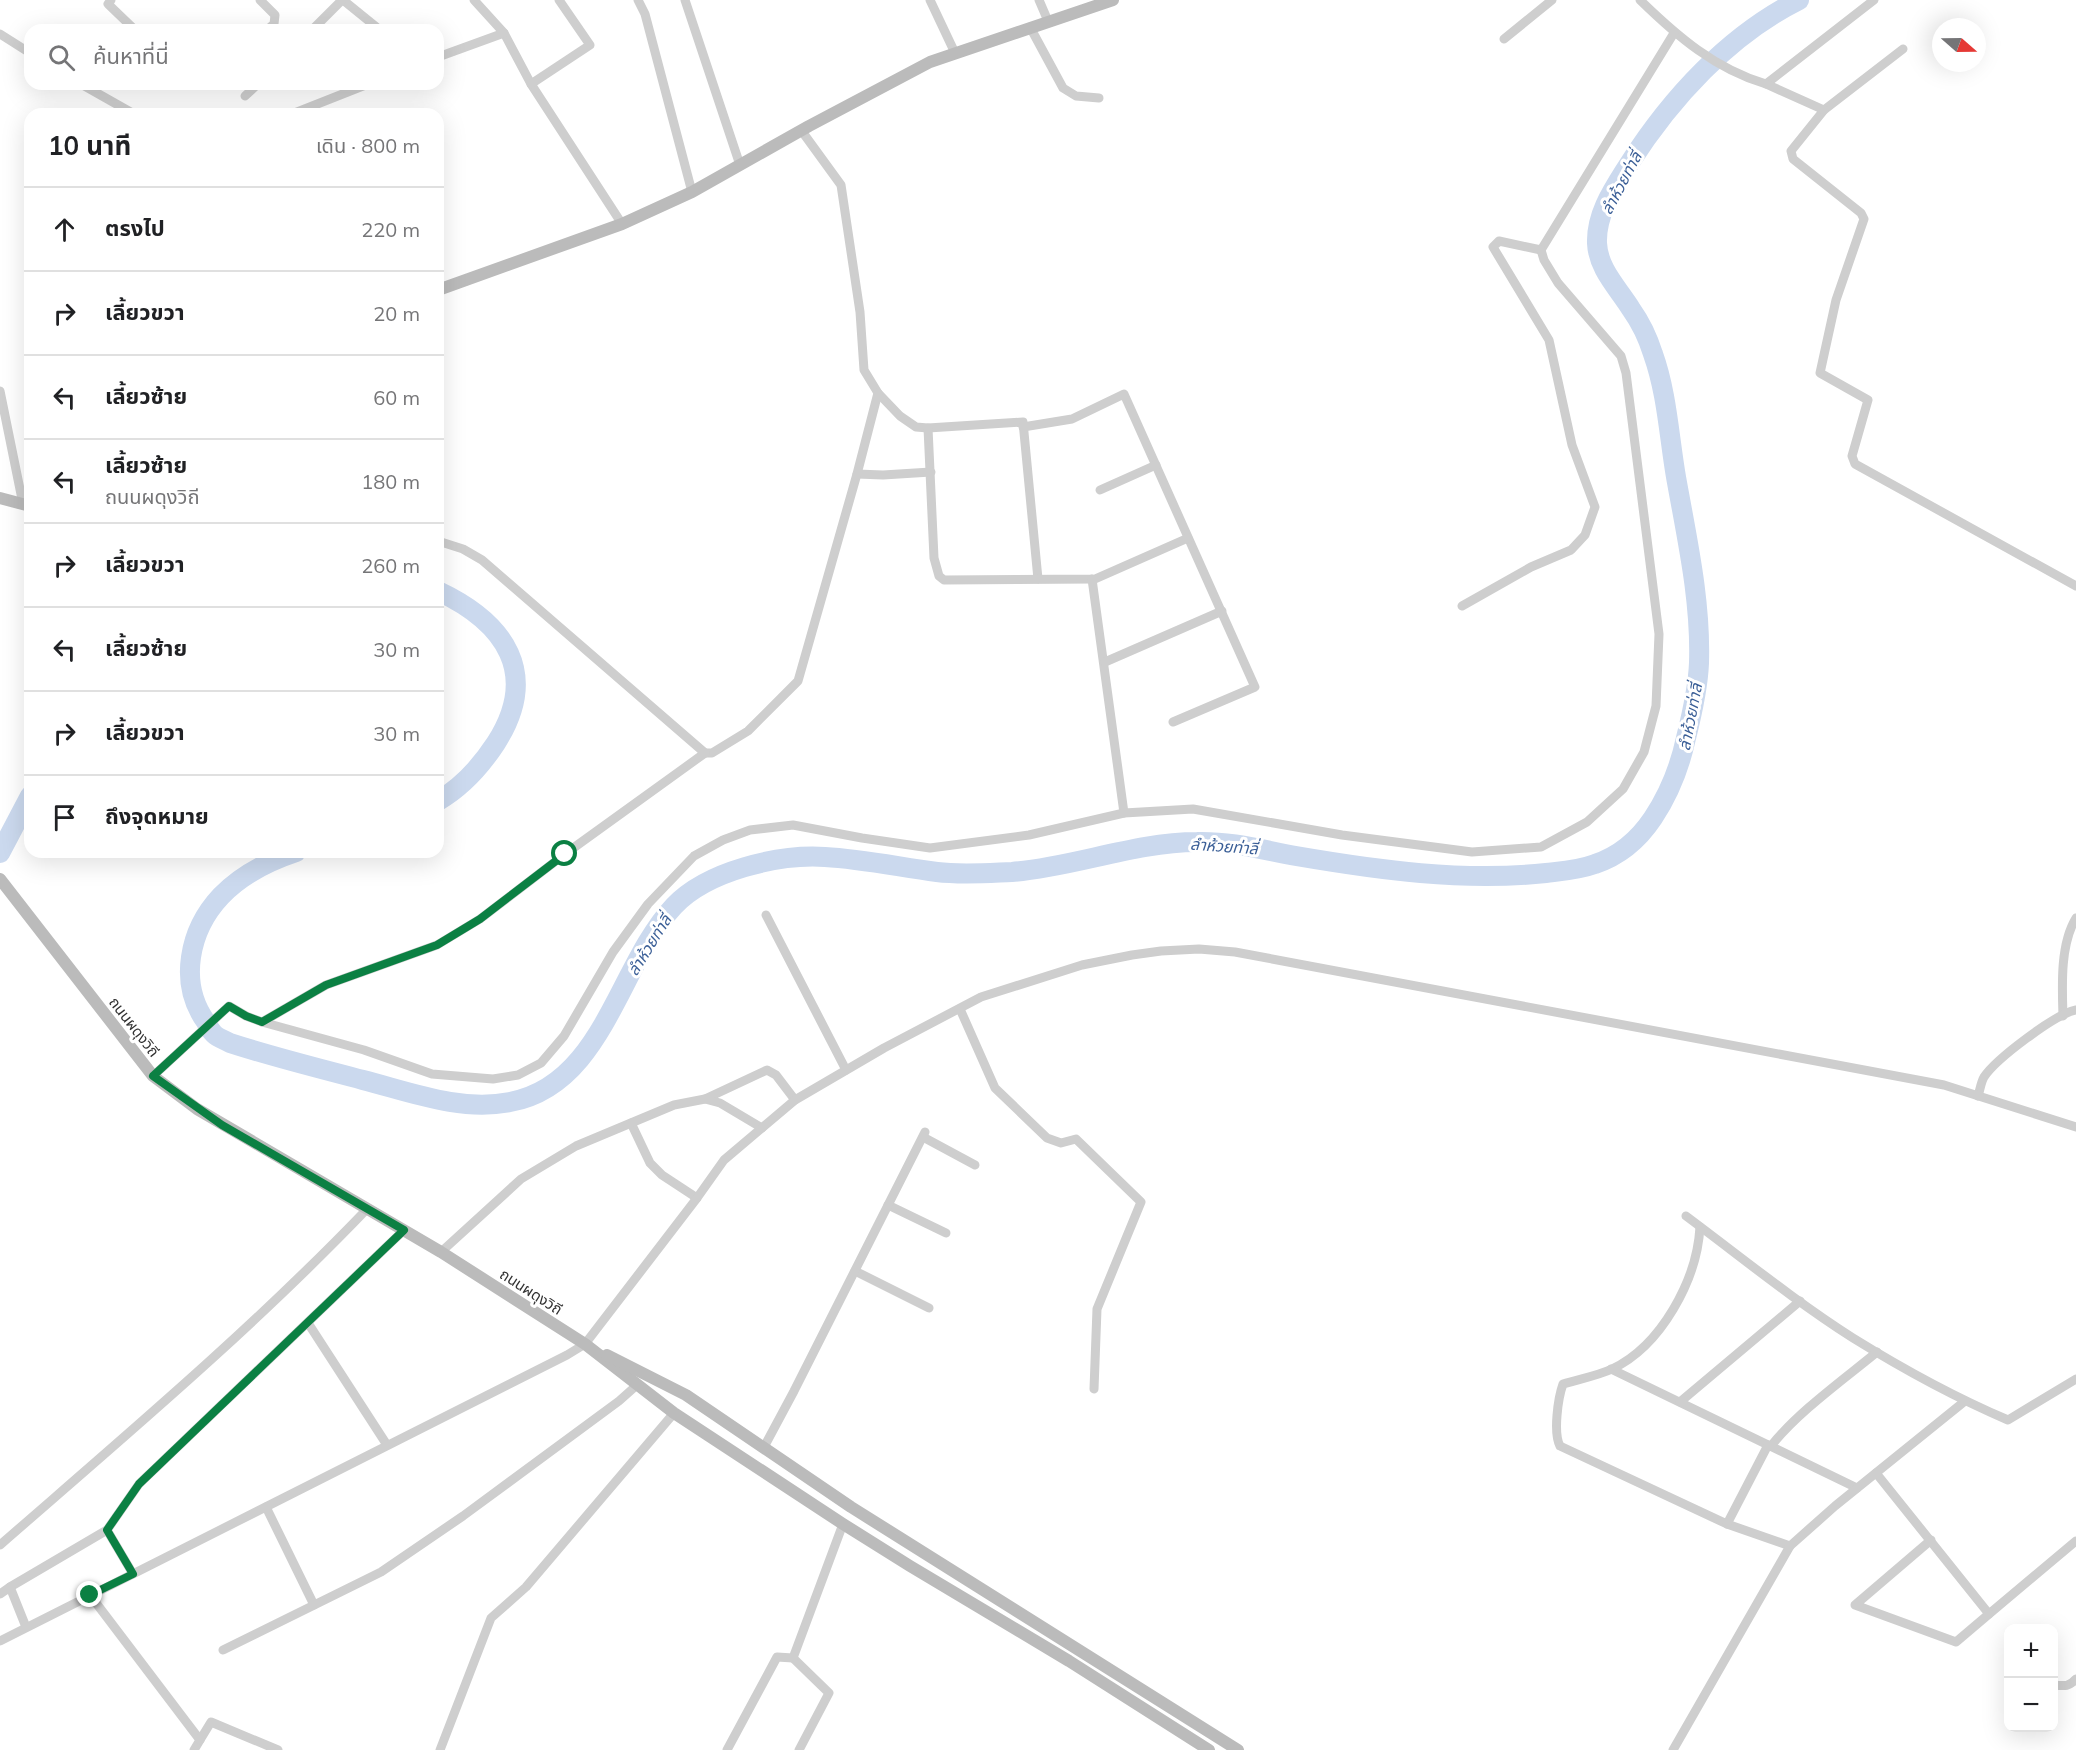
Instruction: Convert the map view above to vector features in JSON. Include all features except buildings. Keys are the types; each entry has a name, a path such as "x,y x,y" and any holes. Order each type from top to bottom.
{"main road":[{"path":"444,288 622,224 692,192 801,130 930,62 1113,0"},
{"path":"0,498 24,504"},
{"name":"ถนนผดุงวิถี","path":"0,879 153,1076 222,1125 441,1252 585,1344"},
{"path":"585,1344 674,1413 843,1524 1069,1660 1209,1750"},
{"path":"585,1344 686,1395 851,1507 1238,1750"}],"street":[{"path":"111,0 108,4 129,24"},
{"path":"260,0 275,15 274,24"},
{"path":"318,24 343,0 373,24"},
{"path":"474,0 504,33 531,84 622,224"},
{"path":"531,84 590,45 559,0"},
{"path":"638,0 645,14 692,192"},
{"path":"685,0 740,165"},
{"path":"930,0 955,53"},
{"path":"1039,0 1048,21"},
{"path":"1504,39 1552,0"},
{"path":"1640,0 1677,36 1736,74 1766,84 1824,110"},
{"path":"1766,84 1874,0"},
{"path":"1030,27 1063,88 1076,96 1099,98"},
{"path":"444,55 504,33"},
{"path":"0,34 24,49"},
{"path":"153,1076 229,1006 262,1022 364,1050 432,1074 493,1079 518,1075 541,1063 564,1036 613,952 648,904 694,856 723,840 750,830 793,825 930,848 1029,835 1124,813 1193,809 1342,835 1472,852 1541,848 1587,822 1623,789 1644,752 1656,706 1659,634 1622,356 1558,283 1544,260 1541,250 1677,36"},
{"path":"1903,49 1824,110 1791,151 1793,159 1861,213 1864,219 1836,300 1821,373 1868,399 1852,456 1855,464 2076,586"},
{"path":"92,90 123,108"},
{"path":"245,96 252,90"},
{"path":"307,108 353,90"},
{"path":"801,130 841,185 858,301 864,370 878,393 900,416 916,427 1023,422 1038,579"},
{"path":"1462,606 1532,567 1571,550 1585,535 1594,512 1593,498 1572,445 1549,340 1494,247 1499,242 1541,250"},
{"path":"0,390 24,496"},
{"path":"262,1022 326,985 437,945 480,919 565,854 705,753 712,753 748,731 798,681 878,393"},
{"path":"1023,427 1072,419 1124,394 1255,687 1173,722"},
{"path":"928,428 934,558 939,576 944,580 954,582 1092,579 1188,538"},
{"path":"1100,490 1156,465"},
{"path":"857,474 931,472"},
{"path":"444,542 483,560 705,753"},
{"path":"1092,579 1124,813"},
{"path":"1105,662 1222,611"},
{"path":"766,915 846,1070"},
{"path":"2063,1016 2062,978 2067,939 2076,918"},
{"path":"0,1641 585,1344 724,1160 795,1100 981,997 1082,965 1161,951 1235,952 1921,1081 1978,1096 2076,1127"},
{"path":"960,1009 995,1088 1047,1138 1061,1143 1076,1140 1141,1202 1097,1309 1094,1389"},
{"path":"1978,1096 1984,1078 2007,1054 2043,1026 2076,1010"},
{"path":"441,1252 521,1179 576,1146 674,1105 705,1099 767,1070 776,1075 795,1100"},
{"path":"705,1099 720,1103 762,1128"},
{"path":"631,1123 650,1163 662,1175 697,1198"},
{"path":"764,1447 924,1135 975,1165"},
{"path":"888,1205 946,1233"},
{"path":"0,1545 243,1330 367,1209"},
{"path":"1686,1216 1800,1301 1877,1352 1965,1401 2008,1420 2076,1379"},
{"path":"1700,1227 1700,1237 1686,1285 1666,1323 1635,1354 1611,1370 1563,1384 1556,1439 1560,1446 1727,1524 1790,1546"},
{"path":"0,1594 107,1530 139,1484 404,1230"},
{"path":"855,1271 929,1308"},
{"path":"1680,1402 1800,1301"},
{"path":"308,1323 387,1445"},
{"path":"1727,1524 1769,1445 1877,1352"},
{"path":"1611,1370 1857,1488"},
{"path":"223,1650 381,1572 619,1401 637,1385"},
{"path":"1673,1750 1790,1546 1857,1488 1965,1401"},
{"path":"440,1750 491,1618 526,1587 674,1413"},
{"path":"1876,1473 1989,1614"},
{"path":"266,1507 314,1605"},
{"path":"793,1658 843,1524"},
{"path":"107,1530 133,1574"},
{"path":"1931,1540 1855,1605 1956,1642 2076,1541"},
{"path":"10,1587 26,1628"},
{"path":"90,1595 200,1740"},
{"path":"726,1750 777,1657 793,1658 829,1693 799,1750"},
{"path":"2058,1686 2065,1687 2076,1679"},
{"path":"194,1750 211,1722 278,1750"}],"waterway":[{"name":"ลำห้วยท่าลี่","path":"281,858 246,875 229,888 210,910 201,925 191,957 192,991 197,1007 214,1034 230,1043 279,1058 417,1095 454,1103 473,1104 510,1102 541,1091 567,1073 588,1048 606,1020 655,931 674,906 705,883 724,874 765,862 786,858 825,857 946,873 974,874 1035,869 1151,846 1210,842 1235,844 1389,870 1452,875 1546,873 1571,870 1604,861 1628,846 1647,826 1659,809 1673,780 1684,748 1694,701 1699,639 1692,570 1662,384 1644,331 1601,261 1597,243 1599,221 1607,201 1645,139 1683,92 1704,70 1749,31 1773,14 1799,0"},
{"name":"ลำห้วยท่าลี่","path":"444,594 482,619 498,635 509,653 515,673 515,695 509,718 496,743 463,783 444,797"},
{"name":"ลำห้วยท่าลี่","path":"0,853 24,807"}],"route":[{"path":"90,1595 133,1574 107,1530 139,1484 404,1230 222,1125 153,1076 229,1006 262,1022 326,985 437,945 480,919 565,854"}]}
